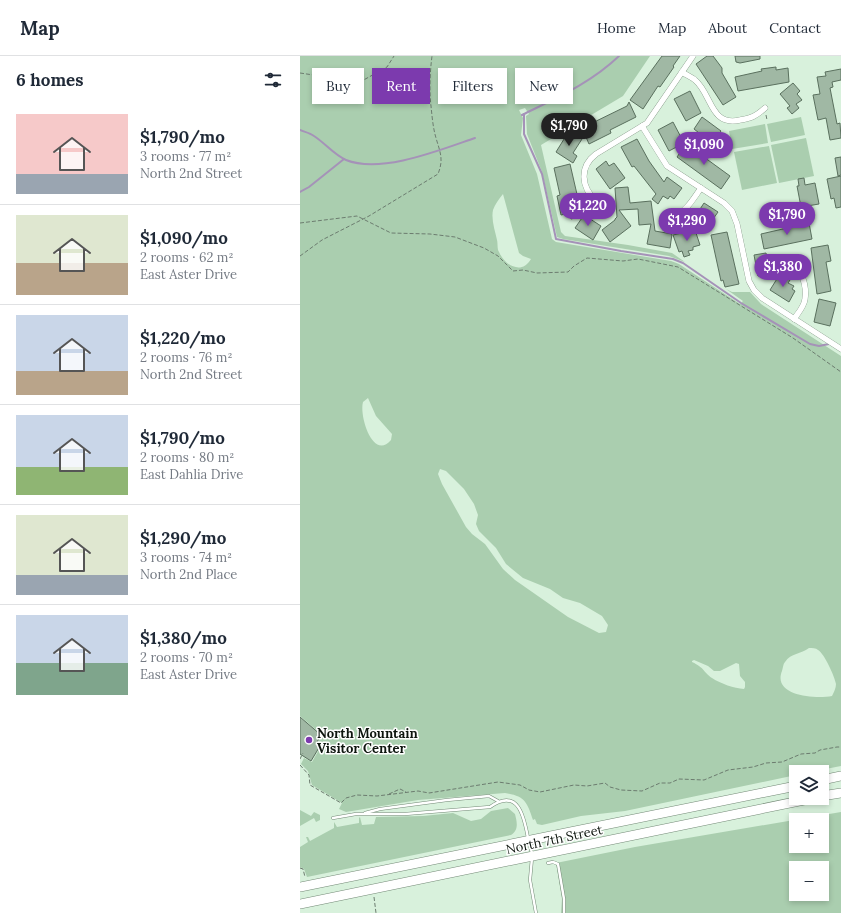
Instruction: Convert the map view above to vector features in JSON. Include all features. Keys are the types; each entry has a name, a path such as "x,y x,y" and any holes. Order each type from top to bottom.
{"main road":[{"path":"829,779 841,776"},
{"name":"North 7th Street","path":"304,886 789,787"},
{"path":"829,795 841,793"},
{"name":"North 7th Street","path":"300,904 789,803"},
{"path":"370,873 373,889"}],"street":[{"path":"596,201 588,193 584,175 585,166 590,158 642,126 651,118 693,56"},
{"path":"682,72 696,80 717,115 728,121 733,122 755,116 765,108"},
{"path":"642,126 668,166 724,203 732,211 736,218 747,275 754,290 762,298 841,349"},
{"path":"674,216 681,213 688,207 701,188"},
{"path":"792,262 801,271 805,291 805,300 794,319"}],"lane":[{"path":"334,818 380,808 446,800 489,796 498,801"},
{"path":"362,813 381,815 405,814 490,807 498,801 508,800 513,802 521,809 525,818 532,857 530,880 536,913"},
{"path":"548,863 553,862 558,864 564,899 564,913"}],"path":[{"path":"300,73 360,82 387,67 394,56"},
{"path":"300,256 322,240 365,218 438,174 442,164 431,106 432,56"},
{"path":"300,223 357,216 365,218 391,233 430,234 455,237 484,248 498,256 513,271 523,270 537,273 568,272 574,266 587,258 623,261 638,259 678,267 794,338 841,372"},
{"path":"300,765 309,775 310,785 341,804 343,800 350,796 389,795 418,791 429,793 450,789 460,790 489,783 506,782 540,792 574,785 587,786 605,783 610,787 621,790 642,791 660,783 679,779 704,780 728,770 753,768 766,763 782,762 801,754 815,753 837,747 841,748"},
{"path":"300,759 303,753"},
{"path":"300,868 303,869 304,886"},
{"path":"373,889 376,913"}],"green space":[{"path":"300,56 650,56 623,96 541,145 561,232 565,236 672,253 685,262 669,256 557,237 542,172 527,134 526,116 529,114 525,108 519,110 523,118 521,135 537,174 552,239 556,242 671,261 679,264 740,304 743,301 726,289 732,292 750,292 761,304 841,356 841,766 829,768 829,765 789,765 789,776 625,811 581,816 542,825 537,824 535,819 533,820 527,804 521,798 505,793 418,800 346,812 339,809 342,803 312,785 308,771 301,764 304,758 312,762 321,746 317,744 322,735 300,716","holes":["503,194 519,253 531,259 527,264 519,268 509,265 498,251 493,221 493,210","368,398 376,416 392,434 391,440 384,445 378,445 373,441 365,426 362,409 363,402","440,469 446,471 464,489 474,504 478,515 476,524 479,531 496,548 506,564 523,578 550,589 563,598 580,603 602,616 608,625 606,632 599,633 568,617 515,580 503,569 485,544 472,534 466,527 442,484 438,474","809,648 817,649 826,660 836,684 832,696 806,696 789,691 783,686 781,679 784,663 793,655","694,660 708,666 714,671 720,671 736,663 739,664 740,676 745,682 744,689 719,682 692,661"]},
{"path":"801,117 805,135 771,142 767,124"},
{"path":"765,124 768,143 732,149 729,131"},
{"path":"806,138 814,176 779,183 771,145"},
{"path":"769,146 777,183 742,190 734,152"},
{"path":"508,808 515,814 517,823 514,833 511,835 307,877 304,869 300,867 300,847 308,842 306,837 308,837 310,841 334,828 334,822 337,827 359,823 360,817 362,825 374,824 376,817 423,816 453,813 471,821 481,819 491,811"},
{"path":"300,810 311,816 314,812 320,815 320,820 316,822 314,818 300,826"},
{"path":"841,812 841,913 561,913 562,899 556,863 635,847 789,821 789,853 829,853 829,814"}],"building":[{"path":"662,56 680,56 673,66 674,67 660,87 658,86 643,109 630,100"},
{"path":"707,56 713,56 722,68 722,73 736,97 723,105 696,64"},
{"path":"735,56 760,56 760,59 740,63 736,62"},
{"path":"776,67 776,70 788,68 789,82 738,91 735,77 762,71 761,69"},
{"path":"841,69 841,80 832,82 833,87 830,88 837,124 840,123 841,138 830,140 826,118 818,120 813,95 820,94 817,77 826,76 825,72"},
{"path":"793,83 800,91 797,94 802,100 796,104 799,108 792,114 787,108 790,106 780,94"},
{"path":"690,91 701,113 686,121 674,99"},
{"path":"629,102 636,117 610,130 611,133 589,144 582,128 627,106"},
{"path":"702,117 721,131 712,143 694,129"},
{"path":"673,122 684,143 669,151 658,130"},
{"path":"569,131 582,139 573,153 577,156 573,163 556,152"},
{"path":"637,139 649,161 664,182 667,177 682,188 674,199 670,196 668,199 663,196 658,204 652,199 656,194 634,166 632,167 621,147"},
{"path":"686,144 730,176 721,189 677,157"},
{"path":"841,157 841,175 838,176 835,158"},
{"path":"606,161 609,166 614,163 625,178 610,189 596,169"},
{"path":"570,164 582,216 571,219 570,213 561,215 557,196 560,195 554,168"},
{"path":"841,176 841,207 836,208 834,198 831,199 827,179"},
{"path":"804,178 805,185 815,183 819,204 801,207 797,186 799,186 798,179"},
{"path":"628,187 630,203 651,201 655,231 672,234 670,248 647,244 651,224 639,225 638,209 619,210 631,226 610,242 602,230 617,217 615,188"},
{"path":"704,203 718,212 704,232 691,223"},
{"path":"584,215 601,226 593,240 575,228"},
{"path":"809,223 812,239 764,249 761,234"},
{"path":"695,230 700,245 693,247 693,250 688,251 690,255 684,257 682,251 679,252 673,235"},
{"path":"727,232 739,284 725,287 723,280 721,281 711,235"},
{"path":"828,245 831,261 826,262 831,291 817,294 811,248"},
{"path":"766,253 769,265 774,264 776,273 758,276 754,255"},
{"path":"780,274 790,280 788,283 794,286 792,289 795,291 789,302 770,290"},
{"path":"819,299 836,303 830,326 814,322"},
{"name":"North Mountain Visitor Center","path":"300,717 321,735 316,744 320,746 311,761 300,754"}],"waterway":[{"path":"522,115 585,82 608,66 619,56"},
{"path":"524,114 524,134 542,174 556,239 673,259 683,263 741,303 810,344 819,346 829,344"},
{"path":"300,130 309,133 342,158 360,164 376,164 410,159 475,138"},
{"path":"300,192 309,187 344,159"}],"place":[{"name":"North Mountain Visitor Center","path":"309,740"}]}
